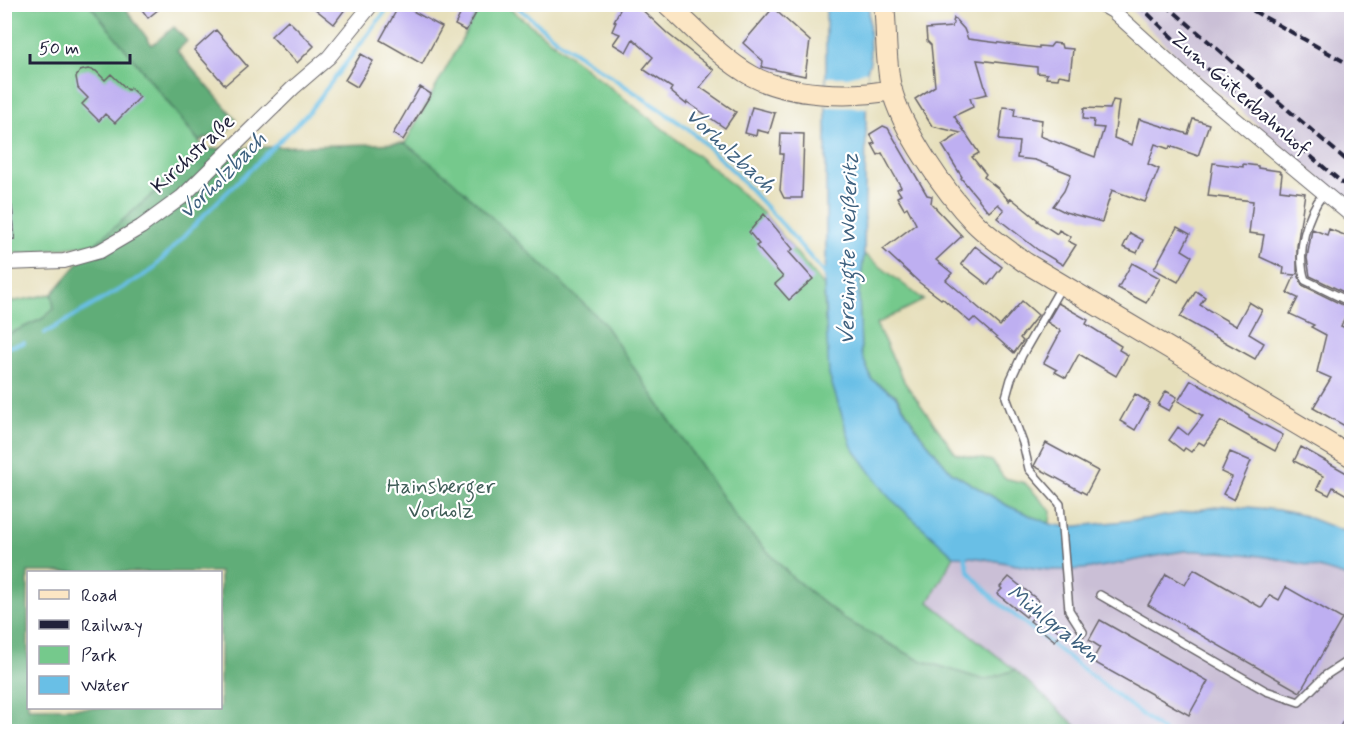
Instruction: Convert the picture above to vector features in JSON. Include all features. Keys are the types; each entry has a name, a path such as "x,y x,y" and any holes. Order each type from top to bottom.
{"main road":[{"path":"667,4 719,52 752,76 785,88 827,93 866,94 892,90"},
{"path":"884,4 888,73 898,109 922,152 963,210 977,225 1021,260 1352,457"}],"street":[{"name":"Kirchstraße","path":"4,263 64,261 100,251 150,221 182,197 293,88 329,57 372,4"},
{"name":"Zum Güterbahnhof","path":"1101,4 1113,11 1207,96 1352,216"}],"lane":[{"path":"1324,193 1314,206 1304,236 1300,267 1305,280 1352,303"},
{"path":"1062,285 1022,355 1006,397 1023,443 1029,469 1060,504 1069,610 1083,632"},
{"path":"1100,595 1266,691 1299,702 1326,675 1352,658"}],"shaded area":[{"path":"1126,5 1351,5 1351,205 1179,58"},
{"path":"1188,551 1244,553 1282,558 1324,568 1351,578 1351,731 1082,731 1015,670 929,602 954,556 975,556 1056,570 1088,569"}],"green space":[{"path":"4,5 90,5 205,149 95,244 22,254 5,252"},
{"path":"90,5 123,5 152,45 174,27 187,41 177,51 236,119 228,130 199,141"},
{"path":"481,5 505,5 718,172 764,214 824,286 825,321 934,537 954,556 929,602 1015,670 984,680 917,659 844,619 792,577 739,522 405,143"},
{"name":"Hainsberger Vorholz","path":"405,143 451,179 602,321 739,522 792,577 844,619 917,659 984,680 1015,670 1082,731 5,731 4,336 42,319 54,309 52,294 95,244 205,149"},
{"path":"864,254 924,300 876,324 905,383 956,454 992,461 1004,478 1025,483 1051,511 1050,524 1008,506 951,472 920,434 896,395 872,380 861,353 859,295"},
{"path":"52,294 54,309 42,319 5,336 5,303"}],"water":[{"name":"Vereinigte Weißeritz","path":"826,5 869,5 870,62 867,71 864,254 859,295 861,353 872,380 895,395 920,434 951,472 1008,506 1050,524 1068,527 1153,518 1227,505 1302,515 1351,534 1351,578 1302,564 1234,553 1185,551 1074,570 1032,568 981,558 954,556 889,497 852,447 829,375 824,286"}],"pier":[{"path":"867,71 867,108 826,107 827,77 848,77"}],"building":[{"path":"138,4 165,4 148,18"},
{"path":"309,4 349,4 334,24"},
{"path":"400,4 442,27 422,64 380,40"},
{"path":"623,4 636,4 668,34 714,70 700,87 736,112 725,128 687,102 686,104 670,91 672,88 643,69 653,57 633,39 626,52 613,44 620,34 612,31 616,22 614,21"},
{"path":"464,7 476,13 466,31 455,25"},
{"path":"773,8 810,41 805,76 762,67 763,61 743,43"},
{"path":"954,18 964,29 968,39 1039,48 1039,46 1050,47 1053,43 1061,44 1062,48 1073,49 1070,77 1059,75 1058,79 1046,78 1047,74 1037,73 1037,67 977,60 987,94 970,98 973,107 954,116 979,153 972,157 986,174 984,177 1009,201 1011,198 1037,221 1057,234 1059,230 1071,237 1068,241 1076,245 1063,265 1038,250 997,218 1004,210 998,204 989,212 961,178 942,145 961,133 932,126 915,99 935,86 931,45 927,41 926,29 952,27"},
{"path":"288,20 314,46 297,63 271,36"},
{"path":"216,30 247,66 225,85 194,50"},
{"path":"361,54 373,61 357,87 345,80"},
{"path":"88,69 96,71 105,80 111,74 128,90 130,88 140,97 115,123 105,114 99,121 82,104 88,98 78,88 76,77 80,71"},
{"path":"420,87 431,94 403,140 393,134"},
{"path":"1113,100 1119,101 1114,138 1132,145 1139,119 1188,134 1193,119 1209,124 1198,156 1170,146 1169,149 1155,144 1148,164 1159,169 1145,202 1112,190 1102,222 1065,212 1053,206 1064,191 1071,174 1035,160 1017,158 1019,142 999,140 1003,107 1015,108 1014,116 1042,120 1040,136 1095,157 1104,128 1093,127 1094,120 1083,119 1084,108 1110,109"},
{"path":"752,107 775,113 769,133 757,130 756,136 745,133"},
{"path":"883,126 888,128 927,195 932,196 931,203 962,236 936,260 952,273 946,280 1000,326 1022,301 1038,315 1020,338 1023,341 1014,353 974,318 970,322 920,283 883,249 916,224 907,207 904,209 897,197 901,195 897,189 901,187 882,153 878,155 872,144 875,143 870,134"},
{"path":"781,133 804,134 802,198 784,198 780,190 783,154 780,154"},
{"path":"1213,163 1243,167 1243,164 1279,171 1282,174 1280,190 1305,193 1297,246 1297,271 1302,285 1349,308 1341,326 1352,331 1352,430 1313,408 1331,378 1317,372 1326,335 1311,327 1314,325 1290,314 1298,298 1287,293 1295,275 1283,274 1284,268 1260,257 1264,235 1249,233 1253,201 1208,196"},
{"path":"12,206 15,239 4,240 4,207"},
{"path":"764,214 793,249 789,252 813,279 789,300 775,284 783,277 756,246 759,244 749,232"},
{"path":"1177,227 1190,234 1182,250 1192,256 1178,282 1154,269"},
{"path":"1312,229 1327,235 1329,229 1352,238 1352,296 1310,276 1307,258"},
{"path":"1130,233 1143,240 1137,253 1123,247"},
{"path":"975,246 1002,267 988,285 961,264"},
{"path":"1132,263 1160,278 1146,303 1118,288"},
{"path":"1196,291 1205,297 1200,305 1236,326 1249,302 1262,310 1249,334 1264,343 1255,359 1180,317"},
{"path":"1058,303 1088,320 1086,324 1121,346 1119,350 1128,355 1116,376 1079,354 1066,378 1044,363 1061,331 1047,322"},
{"path":"1191,380 1249,417 1283,435 1275,451 1221,421 1204,445 1199,442 1191,452 1185,448 1183,451 1169,440 1178,427 1188,435 1203,416 1178,401"},
{"path":"1166,391 1177,397 1169,411 1158,405"},
{"path":"1135,394 1150,403 1135,430 1120,421"},
{"path":"1046,443 1098,471 1086,494 1034,466"},
{"path":"1301,447 1352,476 1352,498 1333,487 1329,495 1317,489 1323,476 1294,461"},
{"path":"1230,452 1251,461 1234,500 1223,494 1232,477 1221,472"},
{"path":"1194,569 1262,608 1270,595 1279,600 1286,587 1342,619 1300,692 1148,605 1166,574 1185,585"},
{"path":"1009,577 1038,600 1026,617 997,594"},
{"path":"1036,614 1061,633 1055,641 1030,621"},
{"path":"1100,620 1208,681 1189,715 1092,661 1100,647 1089,640"},
{"path":"1352,705 1352,732 1337,732"}],"waterway":[{"name":"Vorholzbach","path":"45,333 151,271 206,213 308,113 391,4"},
{"name":"Vorholzbach","path":"514,4 557,40 690,130 730,168 828,278"},
{"name":"Vorholzbach","path":"4,348 24,343"},
{"name":"Mühlgraben","path":"963,551 969,572 995,600 1164,732"}],"railway":[{"path":"1138,4 1186,51 1352,191"},
{"path":"1165,4 1352,165"},
{"path":"1241,4 1352,66"}]}
